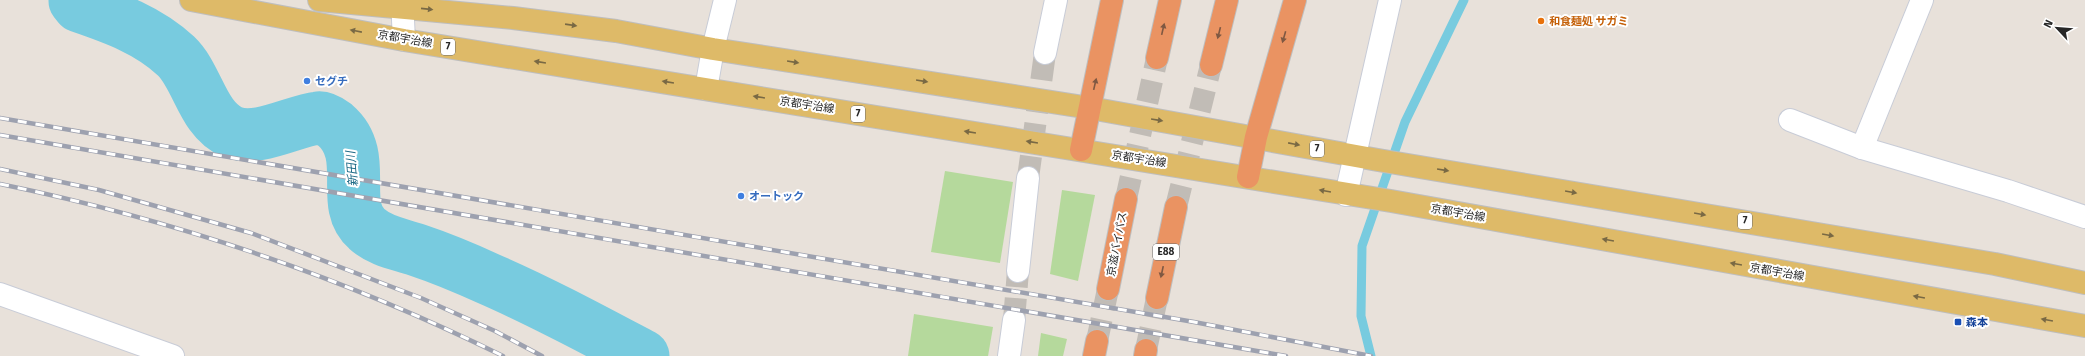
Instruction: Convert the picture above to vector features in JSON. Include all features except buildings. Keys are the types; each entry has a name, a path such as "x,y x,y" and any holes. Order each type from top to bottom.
{"highway":[{"path":"1081,150 1112,0"},
{"path":"1157,58 1170,0"},
{"path":"1211,65 1227,0"},
{"path":"1248,178 1256,137 1295,0"},
{"name":"京滋バイパス","path":"1108,289 1126,199"},
{"name":"E88","path":"1157,298 1176,207"}],"main road":[{"name":"京都宇治線","path":"191,0 404,40 1391,201 2085,326"},
{"name":"7","path":"319,0 403,4 616,31 713,49 1090,108 1378,160 1988,263 2085,283"}],"street":[{"path":"706,89 713,49 725,0"},
{"path":"1045,53 1056,0"},
{"path":"1355,196 1355,156 1390,0"},
{"path":"1862,148 1922,0"},
{"path":"403,4 404,40"},
{"path":"1790,120 1862,148 2008,191 2085,217"},
{"path":"1018,270 1028,178"},
{"path":"0,294 173,356"},
{"path":"1009,356 1014,320"}],"green space":[{"path":"945,171 1013,182 1000,263 931,252"},
{"path":"1062,190 1095,195 1078,281 1050,274"},
{"path":"914,314 993,327 988,356 908,356"},
{"path":"1041,333 1067,339 1063,356 1038,356"}],"waterway":[{"path":"1371,356 1361,316 1362,246 1405,122 1464,0"},
{"name":"新田川","path":"75,1 79,6 105,15 142,32 154,39 176,56 190,75 207,108 214,118 222,126 232,132 242,134 264,133 318,118 325,119 335,125 346,137 351,151 355,207 359,219 367,229 378,237 453,263 509,288 567,316 643,356"}],"tunnel":[{"path":"1028,178 1045,53"},
{"path":"1126,199 1157,58"},
{"path":"1176,207 1211,65"},
{"path":"1014,320 1018,271"},
{"path":"1097,341 1108,289"},
{"path":"1146,350 1157,298"}],"railway":[{"path":"0,118 1194,322 1371,356"},
{"path":"0,135 1286,356"},
{"path":"0,169 99,190 251,233 421,298 495,331 542,356"},
{"path":"0,184 65,198 130,215 194,233 257,254 320,276 382,301 443,327 503,356"}],"place":[{"name":"和食麺処 サガミ","path":"1541,21"},
{"name":"セグチ","path":"307,81"},
{"name":"オートック","path":"741,196"},
{"name":"森本","path":"1958,322"}]}
